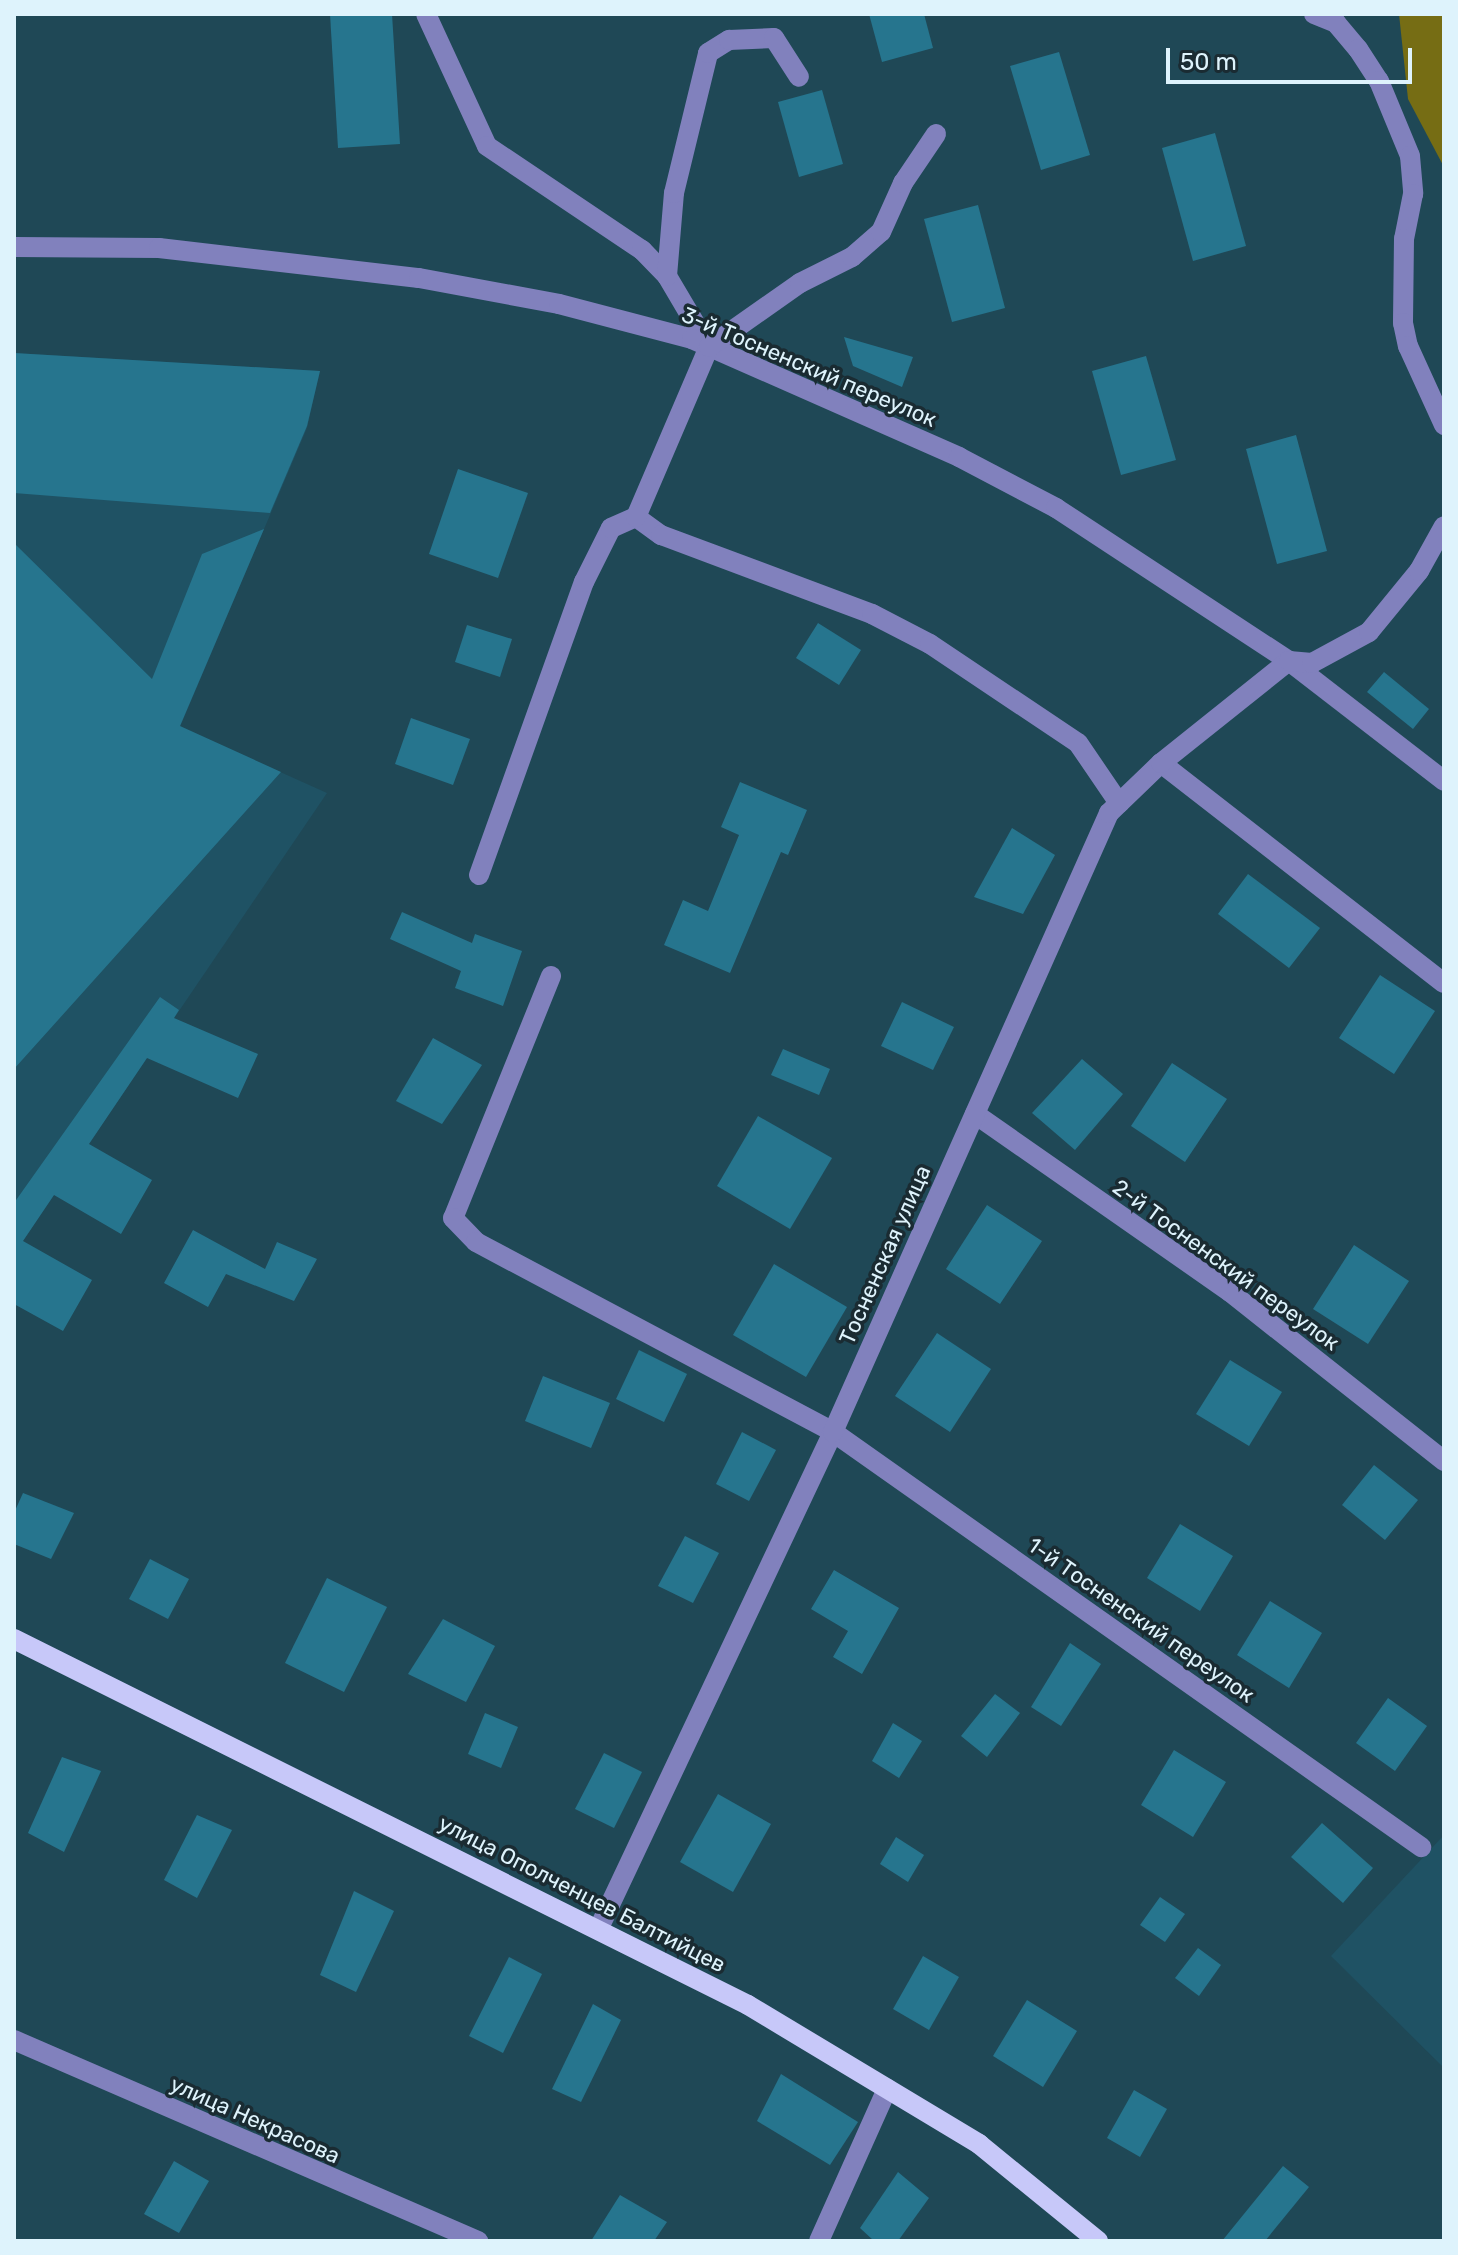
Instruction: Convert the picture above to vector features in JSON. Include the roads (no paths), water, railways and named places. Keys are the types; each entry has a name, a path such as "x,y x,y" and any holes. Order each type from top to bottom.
{"main road":[{"name":"улица Ополченцев Балтийцев","path":"14,1639 599,1928 748,2005 979,2144 1098,2241"}],"street":[{"path":"426,14 487,146 606,221 667,276 709,347"},
{"path":"1314,14 1336,23 1358,49 1379,81 1410,156 1413,194 1404,239 1403,323 1412,357 1444,425"},
{"path":"667,276 674,193 708,53 729,40 774,38 799,77"},
{"path":"479,875 584,582 611,528 636,517 709,347 800,283 852,257 881,232 903,183 936,134"},
{"name":"3-й Тосненский переулок","path":"14,247 159,248 419,278 559,304 709,347 959,457 1056,508 1289,661 1444,781"},
{"path":"636,517 661,535 872,614 930,644 1078,743 1119,803"},
{"path":"1289,661 1312,663 1369,632 1419,571 1444,526"},
{"name":"Тосненская улица","path":"599,1928 833,1432 1109,813 1161,763 1289,661"},
{"path":"1161,763 1444,983"},
{"name":"1-й Тосненский переулок","path":"551,976 453,1218 476,1242 833,1432 1421,1847"},
{"name":"2-й Тосненский переулок","path":"975,1114 1230,1292 1444,1461"},
{"name":"улица Некрасова","path":"14,2040 478,2241"},
{"path":"819,2241 887,2089"}]}
